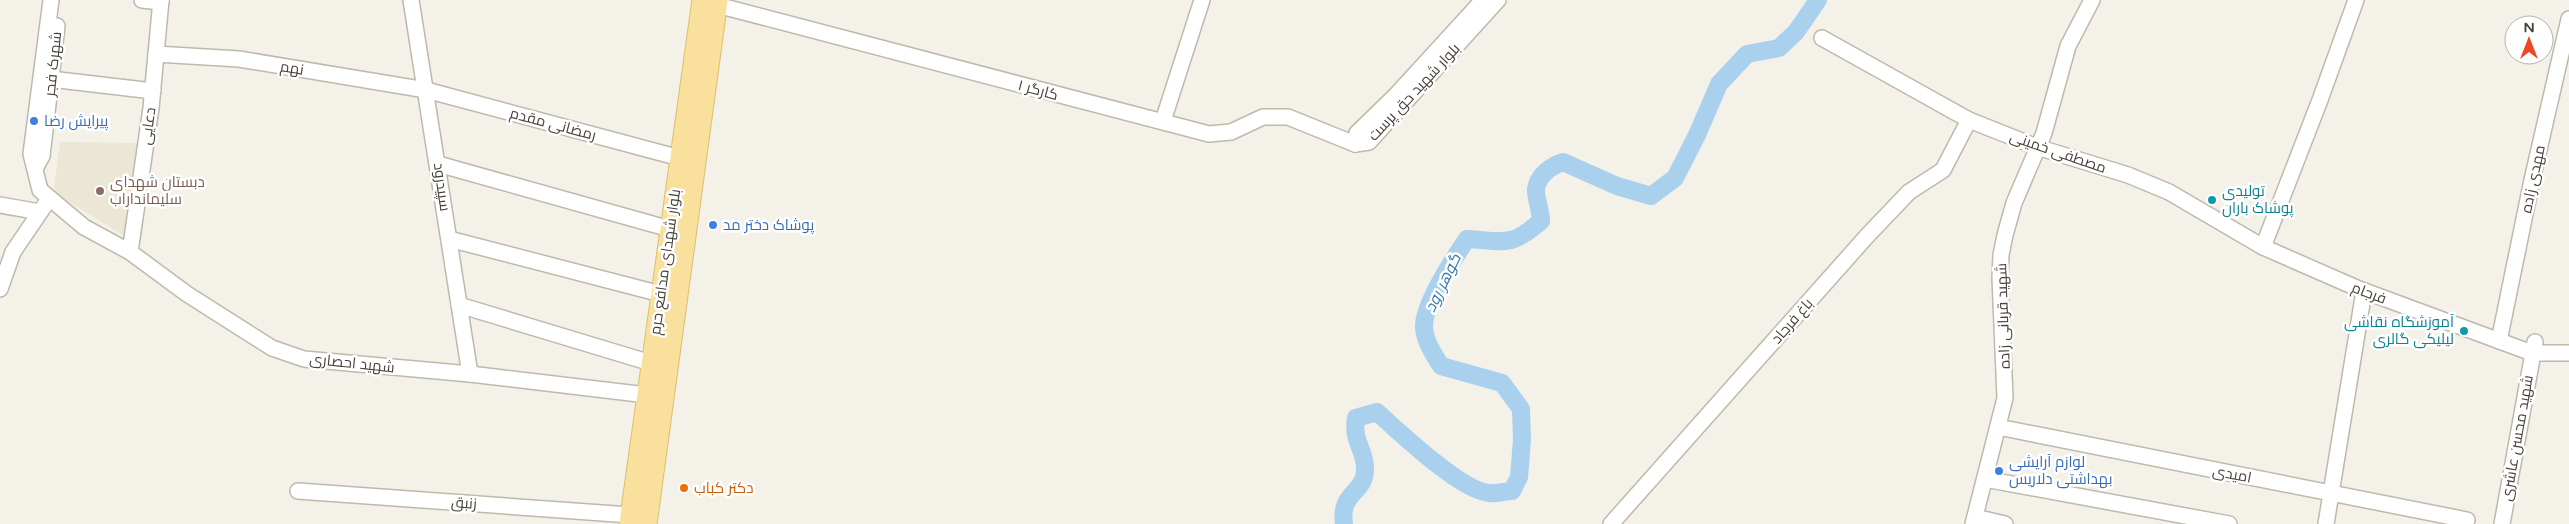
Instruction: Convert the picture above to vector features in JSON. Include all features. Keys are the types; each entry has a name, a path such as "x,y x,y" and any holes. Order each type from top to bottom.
{"main road":[{"name":"بلوار شهدای مدافع حرم","path":"629,520 651,363 664,331 661,294 680,158 712,2"},
{"name":"بلوار شهدای مدافع حرم","path":"646,524 664,331 712,2"}],"street":[{"name":"شهرک فجر","path":"46,79 51,0"},
{"name":"شهرک فجر","path":"36,167 31,154 60,0"},
{"path":"142,0 161,1"},
{"name":"سپیدرود","path":"410,0 438,164 470,374"},
{"path":"1163,121 1202,0"},
{"name":"بلوار شهید حق پرست","path":"1472,20 1483,0"},
{"name":"بلوار شهید حق پرست","path":"1356,144 1357,132 1472,20 1498,0"},
{"name":"شهید قربانی زاده","path":"1974,521 2005,398 2001,255 2014,203 2037,147 2068,46 2092,0"},
{"path":"2262,248 2356,0"},
{"name":"دعایی","path":"130,252 153,91 161,1"},
{"name":"کارگر ۱","path":"712,2 1209,134 1231,132 1263,117 1288,117 1356,144"},
{"name":"مهدی زاده","path":"2499,341 2532,180 2569,19"},
{"name":"مصطفی خمینی","path":"1822,38 1969,120 2037,147 2128,175 2169,192 2262,248 2296,263"},
{"name":"نهم","path":"156,54 239,59 426,90"},
{"path":"46,79 153,91"},
{"name":"رمضانی مقدم","path":"426,90 680,158"},
{"name":"باغ فرجاد","path":"1611,524 1909,192 1943,170 1969,120"},
{"path":"438,164 670,229"},
{"name":"شهید احصاری","path":"36,167 40,190 84,227 130,252 187,294 272,348 304,359 470,374 647,395"},
{"path":"0,289 13,252 49,199"},
{"path":"0,205 40,212"},
{"path":"449,239 661,294"},
{"name":"فرجام","path":"2296,263 2364,291 2499,341 2569,353"},
{"path":"2326,524 2364,291"},
{"path":"460,305 651,363"},
{"name":"فرجام","path":"2533,347 2569,344"},
{"name":"شهید محسن عاشری","path":"2502,524 2533,347"},
{"name":"امیدی","path":"1998,427 2467,520"},
{"path":"1985,480 2229,524"},
{"name":"زنبق","path":"298,491 629,520"},
{"path":"1974,521 2005,524"}],"shaded area":[{"name":"دبستان شهدای سلیمانداراب","path":"60,142 147,143 132,241 60,196 54,187"}],"waterway":[{"name":"گوهر رود","path":"1344,524 1345,505 1364,477 1365,468 1357,439 1356,418 1377,412 1431,459 1463,482 1477,490 1489,493 1512,491 1519,477 1522,440 1521,409 1502,383 1441,366 1430,347 1424,331 1425,317 1434,294 1455,258 1467,239 1507,241 1522,235 1541,221 1536,192 1537,184 1542,175 1563,162 1617,186 1651,196 1675,178 1697,135 1719,84 1747,54 1779,48 1796,32 1818,0"}],"place":[{"name":"پیرایش رضا","path":"34,121"},
{"name":"دبستان شهدای سلیمانداراب","path":"100,191"},
{"name":"تولیدی پوشاک باران","path":"2212,200"},
{"name":"پوشاک دختر مد","path":"713,225"},
{"name":"آموزشگاه نقاشی لیلیکی گالری","path":"2464,331"},
{"name":"لوازم آرایشی بهداشتی دلاریس","path":"1999,471"},
{"name":"دکتر کباب","path":"684,488"}]}
